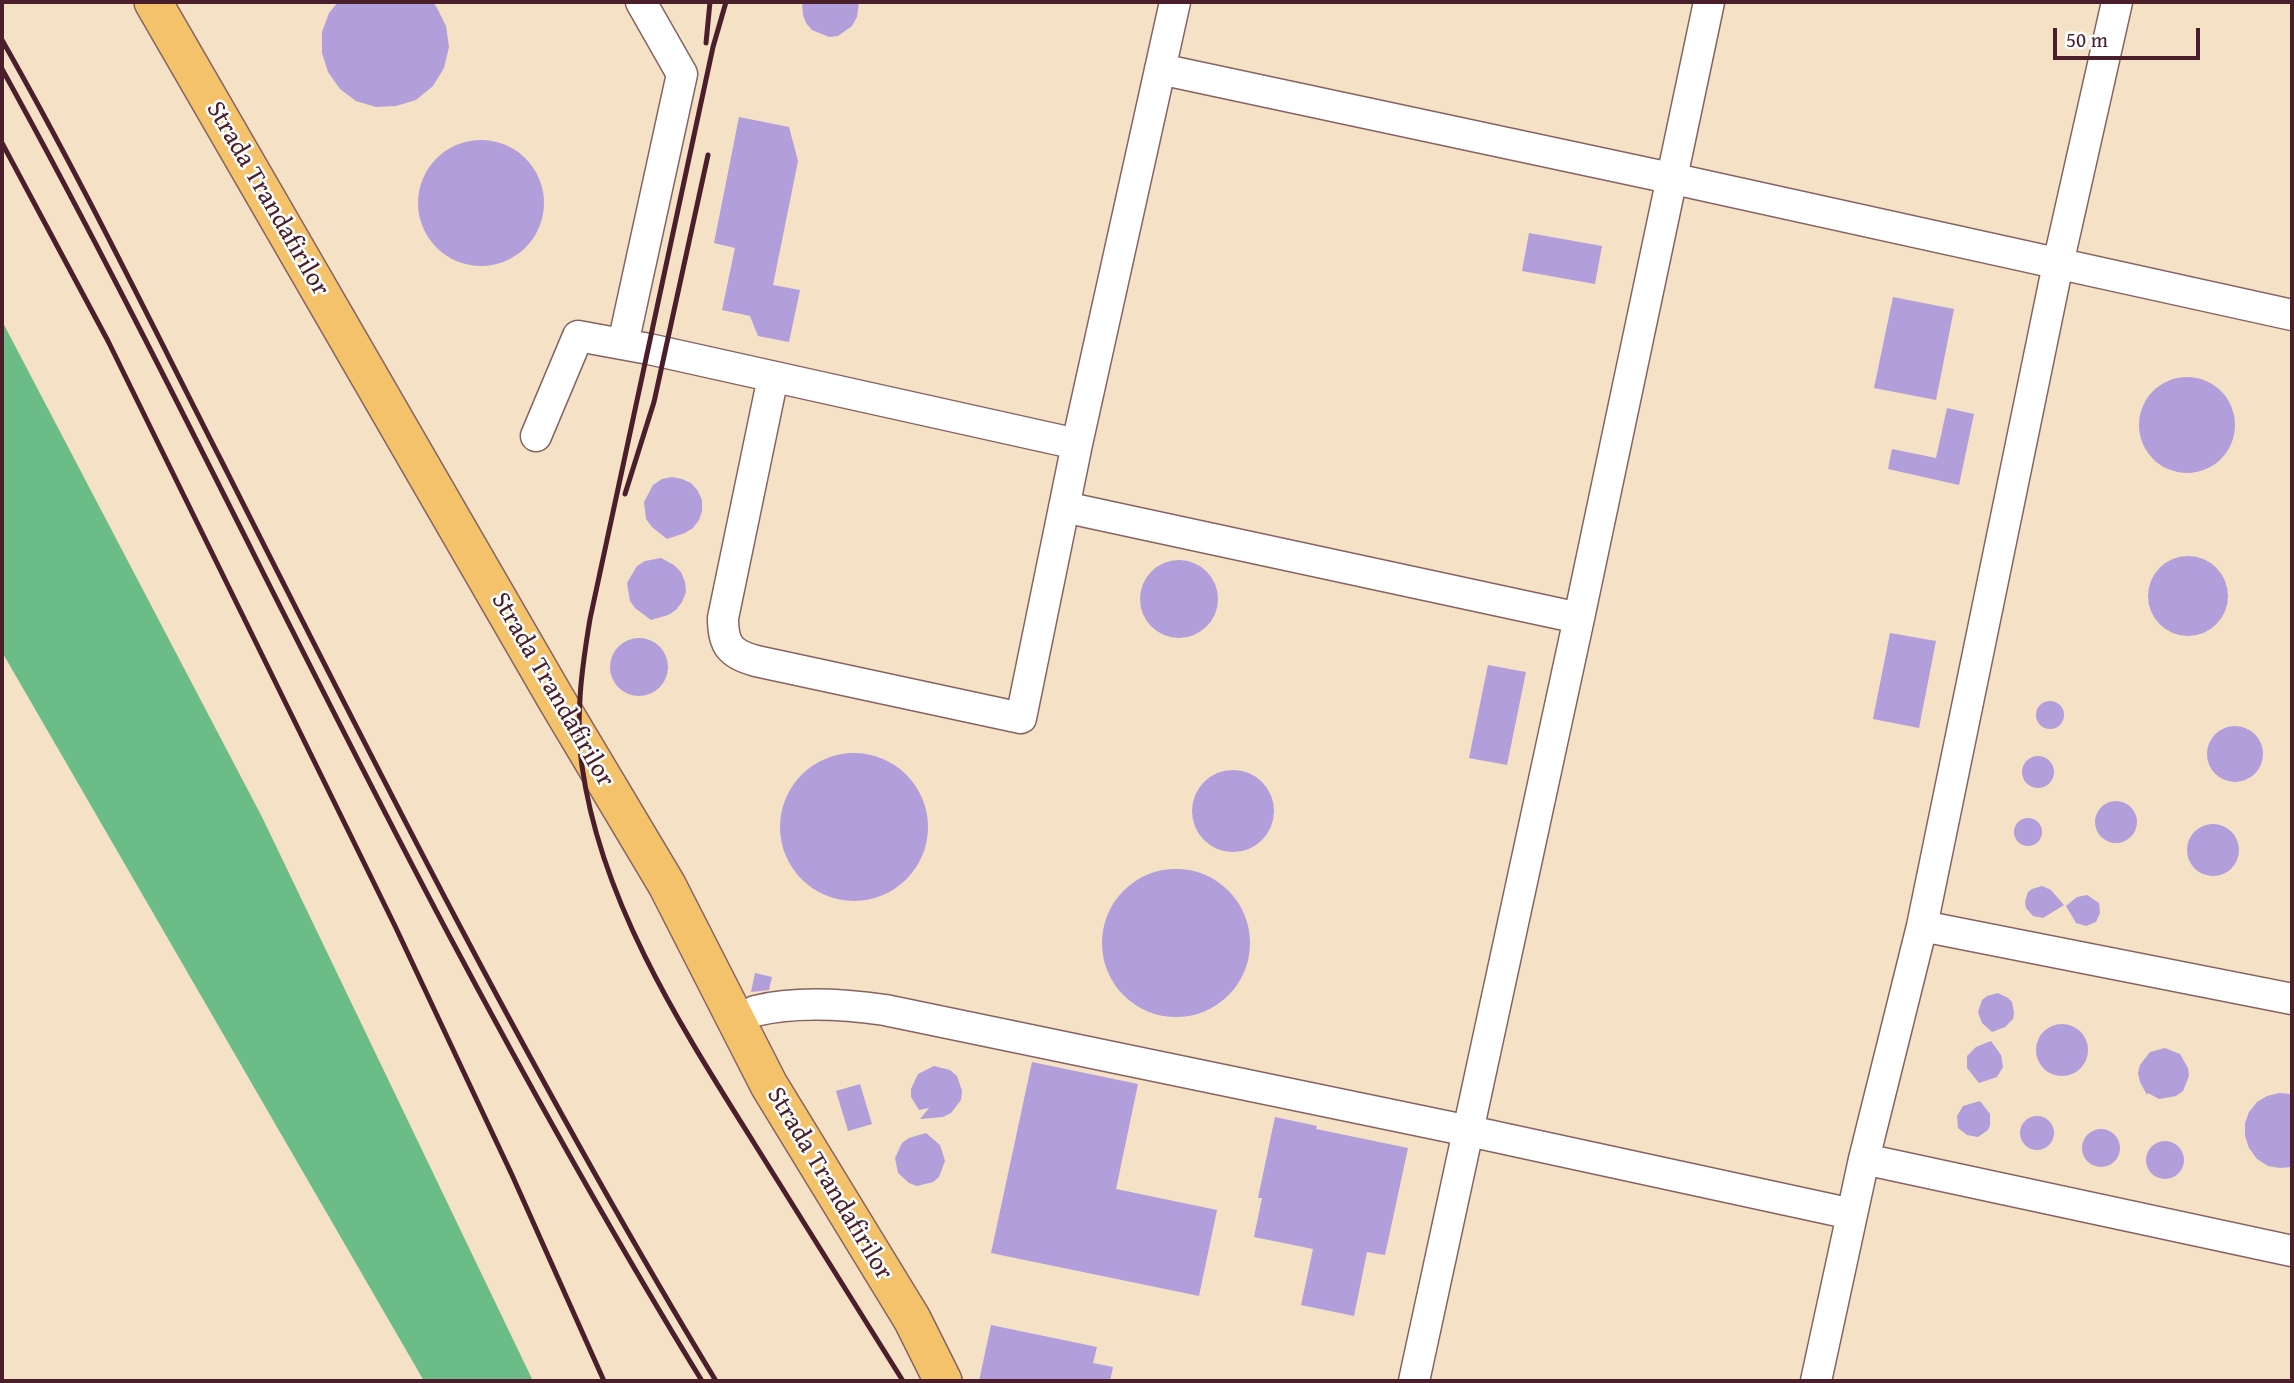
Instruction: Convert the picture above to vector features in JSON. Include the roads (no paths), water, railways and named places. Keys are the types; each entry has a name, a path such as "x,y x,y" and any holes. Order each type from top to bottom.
{"main road":[{"name":"Strada Trandafirilor","path":"153,2 660,874 769,1084 912,1319 943,1381"}],"lane":[{"path":"622,344 682,74 641,2"},
{"path":"773,377 723,618 723,632 727,644 743,657 1021,718 1077,444 1175,2"},
{"path":"1414,1381 1709,2"},
{"path":"1816,1381 1864,1159 1922,926 2058,264 2117,2"},
{"path":"1160,69 2292,315"},
{"path":"536,436 578,336 1077,444"},
{"path":"1064,508 1579,618"},
{"path":"1922,926 2292,999"},
{"path":"755,1011 784,1006 849,1005 885,1010 1469,1131 1852,1214"},
{"path":"1864,1159 2292,1251"}],"railway":[{"path":"706,43 710,2"},
{"path":"726,2 713,47 590,619 579,711 582,766 592,817 607,867 648,963 699,1055 903,1381"},
{"path":"2,40 87,196 339,693 521,1041 649,1269 716,1381"},
{"path":"2,69 119,288 343,732 458,952 577,1169 702,1381"},
{"path":"2,143 108,341 395,926 512,1175 604,1381"},
{"path":"625,494 654,402 708,155"}]}
